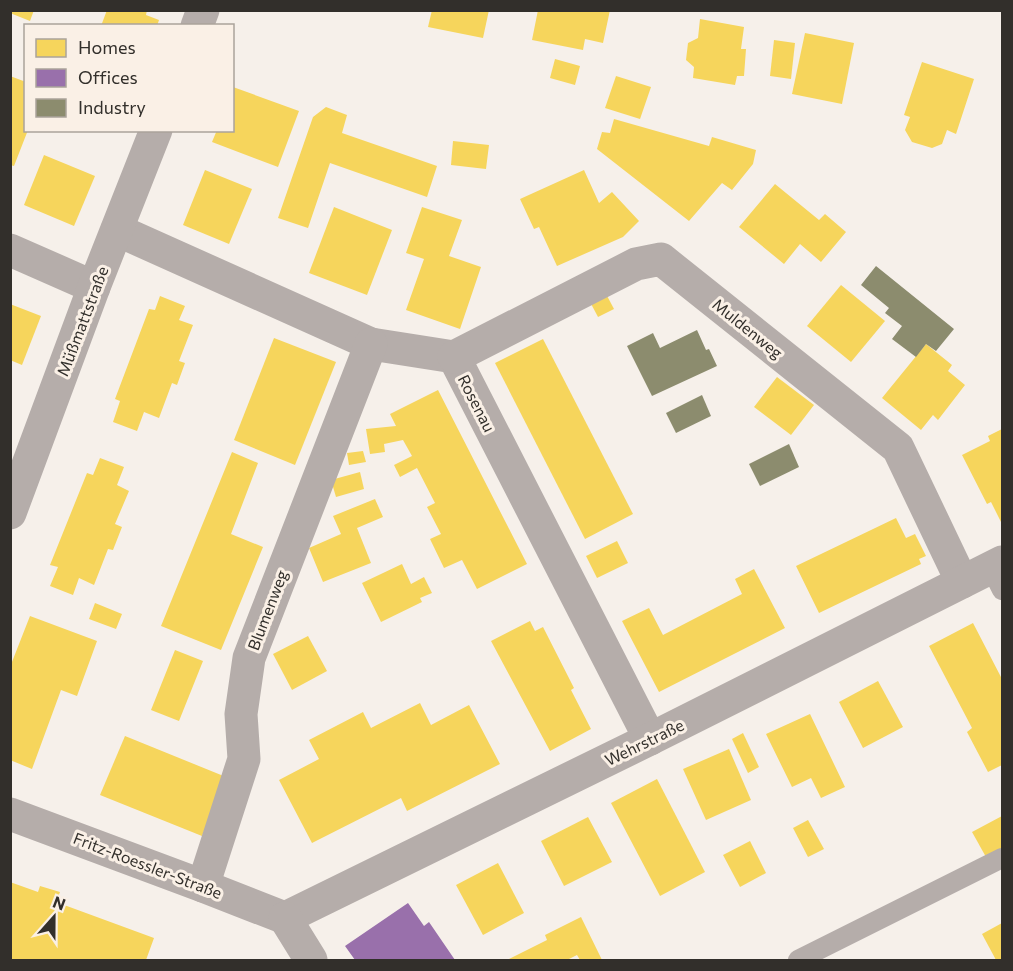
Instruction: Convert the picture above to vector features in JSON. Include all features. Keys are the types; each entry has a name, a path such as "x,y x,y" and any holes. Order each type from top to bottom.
{"street":[{"name":"Müßmattstraße","path":"10,513 94,287 155,132"},
{"name":"Rosenau","path":"117,230 371,344 454,357 650,739"},
{"path":"10,250 94,287"},
{"name":"Muldenweg","path":"454,357 636,264 661,259 898,448 962,582"},
{"name":"Blumenweg","path":"203,886 244,759 241,714 249,658 371,344"},
{"name":"Wehrstraße","path":"285,918 650,739 962,582 999,573"},
{"name":"Fritz-Roessler-Straße","path":"10,814 285,918"},
{"path":"285,918 311,960"}],"lane":[{"path":"798,960 1002,858"}],"building: Homes":[{"path":"10,10 34,10 30,21 10,13"},
{"path":"107,10 147,10 146,15 159,20 158,24 102,24"},
{"path":"432,10 489,10 483,38 428,27"},
{"path":"538,10 610,10 603,43 585,39 583,50 532,40"},
{"path":"700,19 744,27 741,49 746,49 744,76 737,76 735,85 693,78 694,67 686,60 688,43 698,38"},
{"path":"805,33 854,43 842,104 792,94"},
{"path":"774,40 795,43 791,79 770,76"},
{"path":"555,59 580,66 575,85 550,78"},
{"path":"922,62 974,79 956,134 947,130 942,144 932,148 912,142 905,130 910,117 904,115"},
{"path":"10,76 24,81 24,132 27,132 14,166 10,165"},
{"path":"616,76 651,87 640,119 605,108"},
{"path":"234,87 299,111 278,167 212,142 216,132 234,132"},
{"path":"326,107 347,115 342,133 437,166 427,197 330,163 308,228 278,218 313,117"},
{"path":"614,119 709,146 712,137 756,150 753,164 732,190 722,183 689,221 597,149 602,132 610,133"},
{"path":"453,141 489,145 486,169 451,165"},
{"path":"44,155 95,176 74,226 24,205"},
{"path":"205,170 252,189 229,244 183,225"},
{"path":"584,170 599,203 612,192 639,221 623,237 557,266 539,227 534,229 520,199"},
{"path":"775,184 819,220 825,214 846,232 821,262 800,244 784,264 739,227"},
{"path":"334,207 392,230 367,295 309,273"},
{"path":"422,207 462,220 449,256 481,267 460,329 406,310 424,259 406,253"},
{"path":"841,285 885,321 851,362 807,326"},
{"path":"605,292 614,309 598,317 589,300"},
{"path":"160,296 185,306 179,320 193,325 179,361 185,363 177,385 172,383 159,418 144,412 137,431 113,422 120,401 115,399 149,309 155,310"},
{"path":"10,304 41,316 22,365 10,360"},
{"path":"274,338 336,362 295,465 234,440"},
{"path":"543,339 633,514 585,539 495,363"},
{"path":"926,344 952,365 948,371 965,385 938,420 933,415 921,430 882,398"},
{"path":"777,377 814,405 791,435 754,407"},
{"path":"438,390 527,564 477,589 462,560 444,568 430,539 441,534 427,507 435,503 417,468 400,477 394,465 412,456 403,440 384,444 385,452 370,454 366,429 396,426 390,414"},
{"path":"1002,429 1002,524 991,502 987,504 962,455 990,441 988,436"},
{"path":"363,451 366,462 349,465 347,453"},
{"path":"232,452 258,463 231,534 263,547 221,650 161,626"},
{"path":"100,458 124,467 117,485 129,491 115,524 122,527 113,550 108,549 94,585 79,578 73,595 50,586 58,567 50,565 87,473 93,475"},
{"path":"360,472 364,489 336,497 331,480"},
{"path":"375,499 383,517 357,528 371,563 323,582 309,548 341,534 333,516"},
{"path":"896,518 906,538 915,534 926,556 919,559 921,564 819,613 796,566"},
{"path":"617,541 628,563 597,578 586,556"},
{"path":"402,564 411,584 424,577 432,593 420,598 422,602 381,622 362,583"},
{"path":"754,569 785,628 659,692 622,621 649,608 663,635 742,594 735,579"},
{"path":"95,603 122,614 116,629 89,619"},
{"path":"30,616 97,641 77,696 61,690 32,769 10,760 10,667"},
{"path":"530,621 535,631 543,627 574,688 571,690 591,729 550,751 491,641"},
{"path":"973,623 1002,679 1002,765 988,772 967,732 972,728 929,646"},
{"path":"308,636 327,671 292,690 273,654"},
{"path":"175,650 203,661 179,721 151,710"},
{"path":"878,681 903,727 863,748 839,702"},
{"path":"420,703 431,725 469,705 500,764 407,811 401,798 312,843 279,780 319,759 309,740 363,712 371,728"},
{"path":"810,714 845,787 821,798 811,778 792,787 766,734"},
{"path":"743,733 759,767 748,773 732,739"},
{"path":"125,736 226,777 202,836 100,795"},
{"path":"729,749 751,800 706,820 683,769"},
{"path":"657,779 705,872 660,896 611,803"},
{"path":"1002,816 1002,849 986,857 972,832"},
{"path":"588,817 612,862 564,886 541,841"},
{"path":"808,820 824,849 808,857 793,828"},
{"path":"750,841 766,873 740,887 723,855"},
{"path":"498,863 524,913 483,935 456,885"},
{"path":"10,882 38,892 40,886 60,892 56,902 154,938 146,960 10,959"},
{"path":"581,917 602,960 580,960 577,955 567,960 507,960 547,940 545,935"},
{"path":"1002,923 1002,960 996,960 982,934"}],"building: Offices":[{"path":"408,903 424,926 429,922 455,960 355,960 345,946"}],"building: Industry":[{"path":"876,266 954,329 936,351 926,344 916,357 892,339 902,326 885,313 889,308 861,285"},
{"path":"697,330 706,350 709,349 717,366 652,396 627,346 653,333 660,348"},
{"path":"702,395 711,416 676,433 666,413"},
{"path":"789,444 799,467 760,486 749,464"}]}
